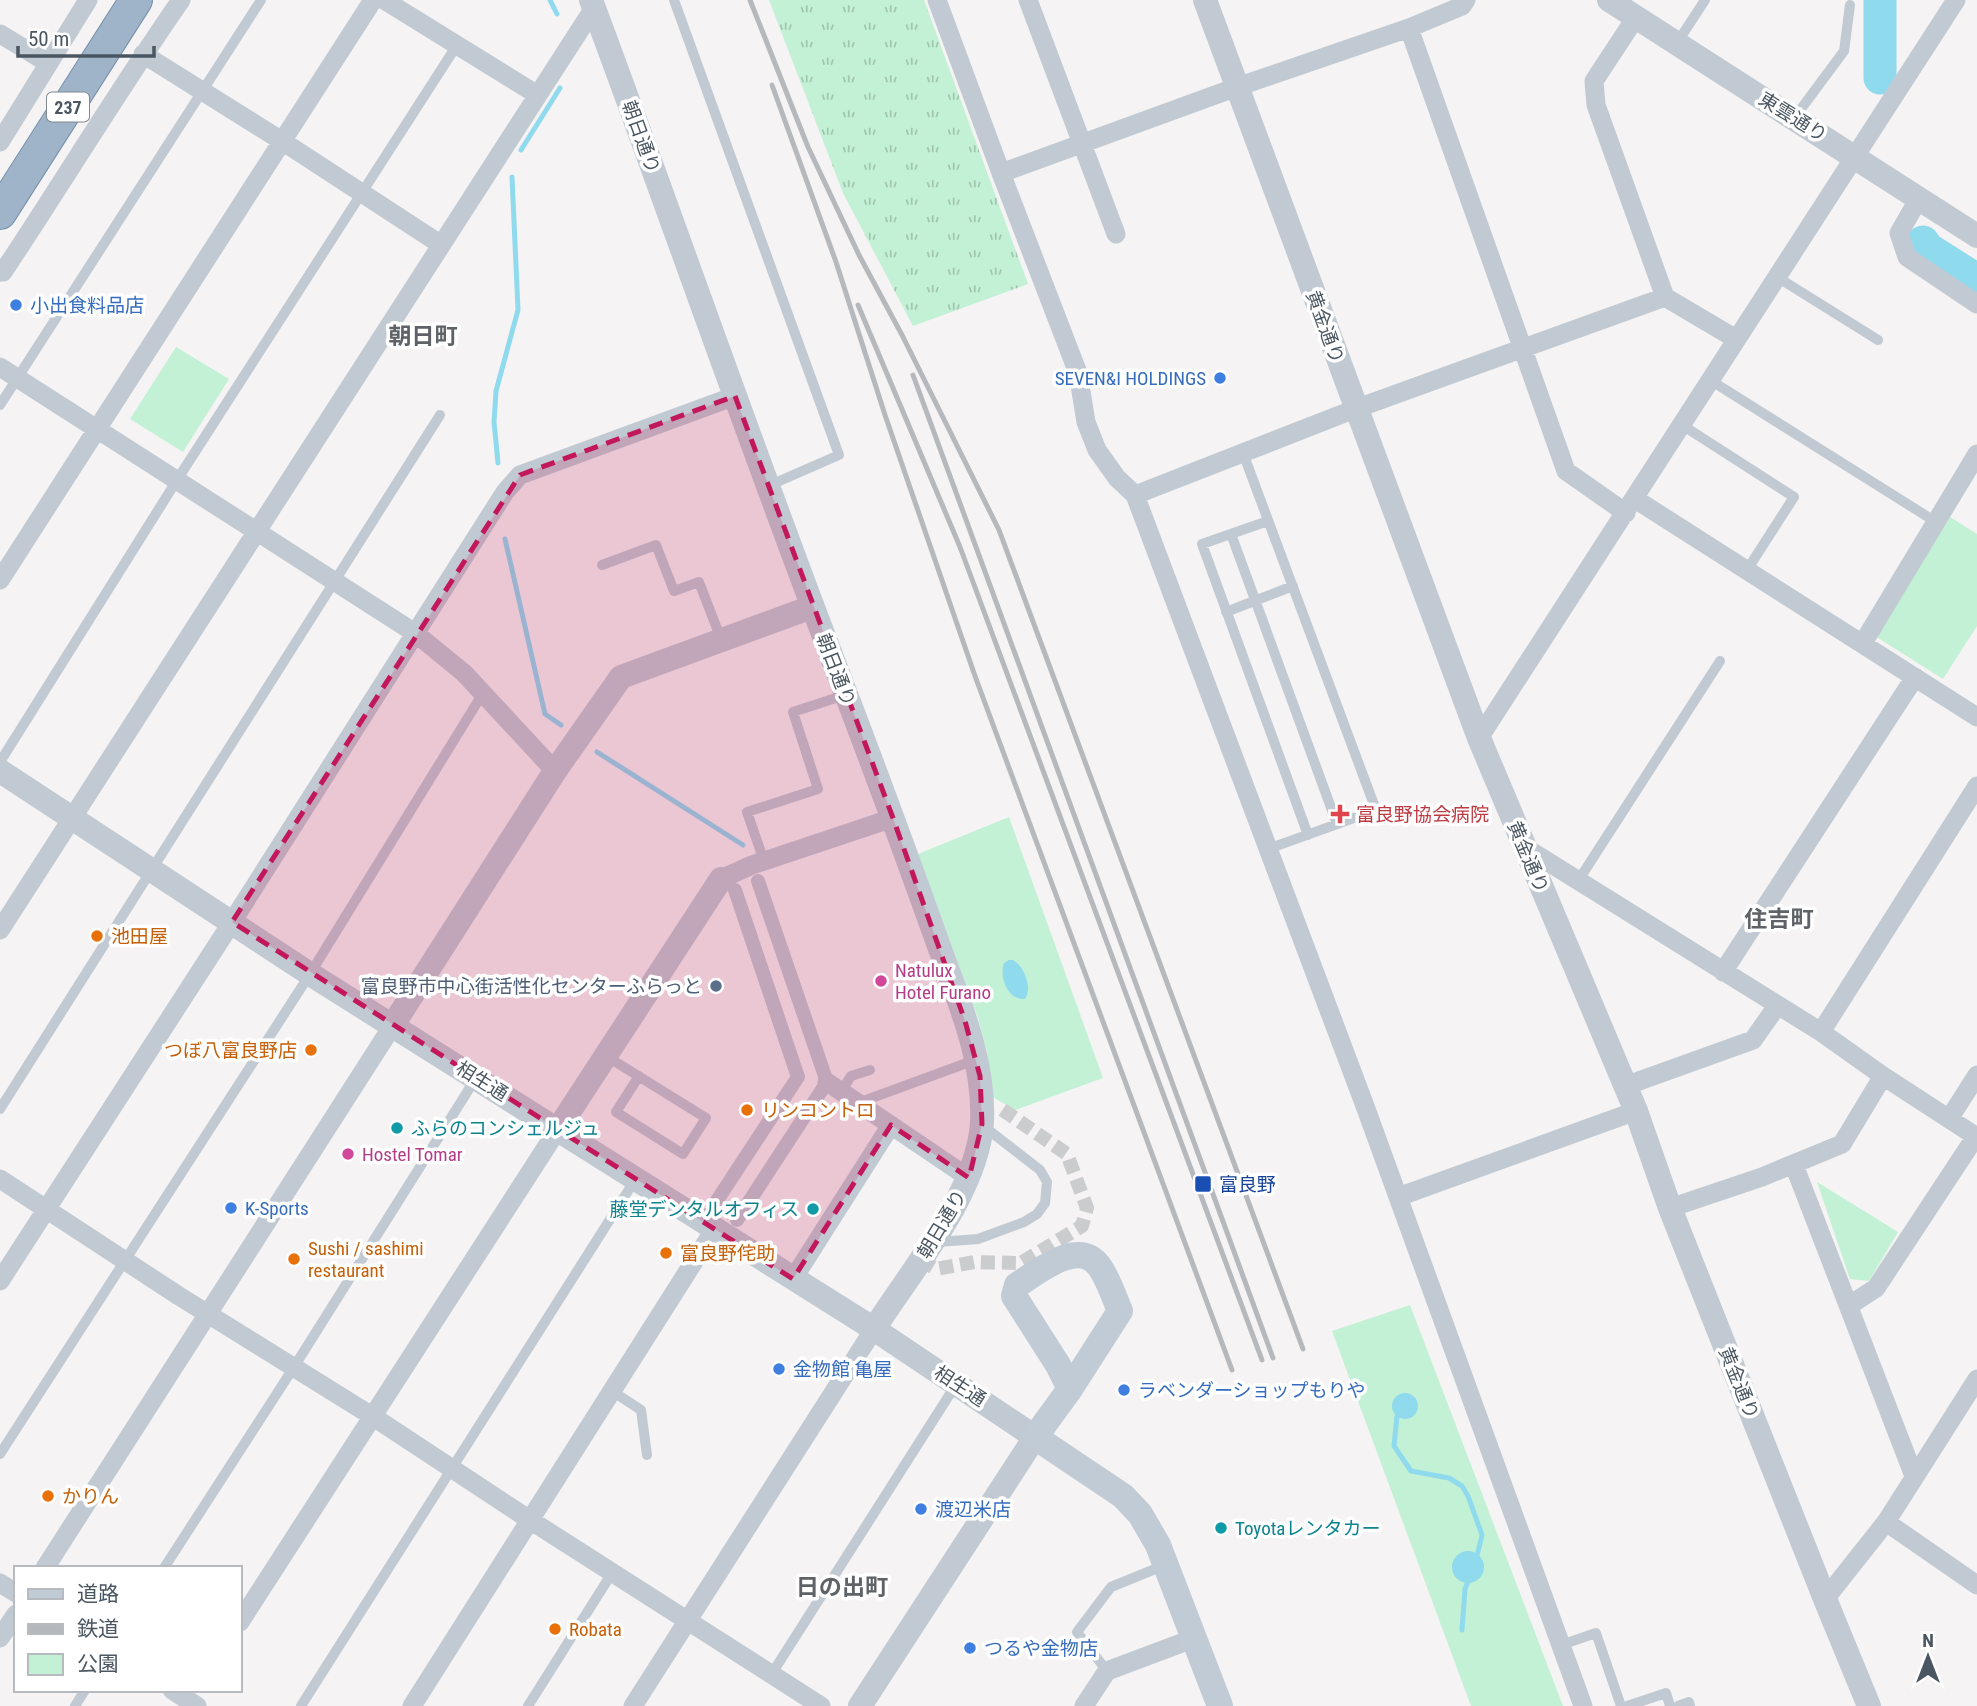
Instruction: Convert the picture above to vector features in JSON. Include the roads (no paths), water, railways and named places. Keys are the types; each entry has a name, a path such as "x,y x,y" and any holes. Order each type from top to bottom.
{"highway":[{"name":"237","path":"0,214 136,0"}],"main road":[{"path":"1070,1389 1058,1365 1014,1296 1017,1285 1067,1255 1085,1256 1099,1264 1120,1311 1070,1389 1034,1437 1123,1496 1140,1514 1166,1564 1220,1706"}],"street":[{"path":"0,142 88,0"},
{"path":"0,272 3,272 143,54 181,0"},
{"path":"0,580 373,0"},
{"path":"384,0 536,94"},
{"path":"937,0 1078,373 1086,422 1097,450 1117,478 1135,495 1398,1197 1583,1706"},
{"path":"1028,0 1116,234"},
{"name":"黄金通り","path":"1205,0 1479,738 1636,1111 1670,1208 1869,1706"},
{"path":"1002,173 1237,86 1409,29 1462,6 1466,0"},
{"name":"東雲通り","path":"1609,0 1977,236"},
{"path":"1479,738 1956,0"},
{"path":"0,930 592,4"},
{"name":"朝日通り","path":"592,4 767,486 893,818 965,1021 980,1076 982,1124 969,1178 933,1242 874,1329"},
{"path":"1636,17 1594,81 1596,105 1665,297 1737,339"},
{"path":"1409,29 1566,471 1747,570 1977,717"},
{"path":"0,34 48,63"},
{"path":"143,54 440,244"},
{"path":"1918,200 1899,233 1906,257 1977,303"},
{"path":"1135,495 1355,409 1665,297"},
{"path":"0,367 415,633 464,673 555,771"},
{"path":"0,1281 505,492 520,475 735,396"},
{"path":"1863,643 1977,454"},
{"path":"46,1566 555,771 621,677 812,607"},
{"path":"1723,972 1915,677"},
{"name":"相生通","path":"0,771 310,974 635,1180 714,1217 793,1279 874,1329 1034,1437"},
{"path":"1821,1032 1977,786"},
{"path":"412,1706 612,1391 798,1077 728,884 729,873 893,818"},
{"path":"1526,849 1821,1032 1976,1136 1876,1288 1850,1306"},
{"path":"758,881 834,1087 969,1178"},
{"path":"242,1619 606,1055 728,884"},
{"path":"1625,1086 1753,1040 1777,1006"},
{"path":"1949,1119 1977,1075"},
{"path":"1670,1208 1794,1165 1842,1144 1884,1076"},
{"path":"737,1220 834,1087"},
{"path":"1398,1197 1636,1111"},
{"path":"793,1279 891,1125"},
{"path":"1794,1165 1914,1476"},
{"path":"0,1179 821,1706"},
{"path":"634,1706 874,1329"},
{"path":"1825,1599 1886,1522 1914,1476 1970,1407 1977,1379"},
{"path":"860,1706 1034,1437"},
{"path":"1886,1522 1977,1585"},
{"path":"0,1638 14,1617"},
{"path":"1091,1704 1107,1671 1195,1638"},
{"path":"176,1692 192,1701"}],"lane":[{"path":"0,405 261,0"},
{"path":"674,0 838,455 767,486"},
{"path":"1677,43 1705,0"},
{"path":"1795,118 1844,51 1850,5"},
{"path":"0,761 457,45"},
{"path":"1777,277 1878,340"},
{"path":"1710,380 1936,522"},
{"path":"0,1109 440,415"},
{"path":"1682,425 1794,497 1747,570"},
{"path":"1243,453 1376,810 1268,849"},
{"path":"1268,521 1202,544 1308,835"},
{"path":"1230,534 1337,824"},
{"path":"602,565 656,545 674,591 699,582 721,640"},
{"path":"1226,611 1293,586"},
{"path":"1578,881 1720,661"},
{"path":"0,1454 310,974 483,693"},
{"path":"764,861 747,812 818,789 793,712 846,695"},
{"path":"606,1055 706,1118 683,1154 616,1112 639,1076"},
{"path":"858,1103 976,1060"},
{"path":"834,1087 851,1076 870,1070"},
{"path":"165,1566 476,1077"},
{"path":"933,1242 978,1239 1024,1222 1037,1214 1045,1203 1047,1182 1041,1170 982,1124"},
{"path":"301,1706 635,1180"},
{"path":"771,1675 956,1384"},
{"path":"612,1391 641,1410 647,1455"},
{"path":"1107,1671 1077,1632 1111,1587 1166,1564"},
{"path":"528,1706 612,1573"},
{"path":"1561,1645 1596,1633 1621,1706"},
{"path":"1627,1706 1665,1693 1670,1706"},
{"path":"1678,1706 1689,1702 1690,1706"}],"water":[{"path":"1009,960 1021,967 1026,978 1028,989 1025,999 1014,996 1006,987 1003,969 1004,963"},
{"path":"1405,1393 1414,1397 1418,1406 1414,1415 1405,1419 1396,1415 1392,1406 1396,1397"},
{"path":"1468,1551 1479,1556 1484,1567 1479,1578 1468,1583 1457,1578 1452,1567 1457,1556"}],"waterway":[{"path":"550,0 557,14"},
{"path":"1880,0 1880,78"},
{"path":"521,150 560,88"},
{"path":"498,463 494,422 496,391 518,310 512,177"},
{"path":"1923,242 1928,249 1977,280"},
{"path":"505,539 545,714 561,725"},
{"path":"597,752 743,845"},
{"path":"1397,1416 1394,1446 1411,1471 1449,1478 1462,1486 1468,1496 1482,1535 1476,1560"},
{"path":"1462,1630 1465,1589 1469,1579"}],"tunnel":[{"path":"921,1260 936,1269 974,1262 1021,1263 1082,1226 1087,1208 1067,1154 1000,1108"}],"railway":[{"path":"750,0 808,147 859,255 999,530 1303,1349"},
{"path":"772,85 836,262 885,415 975,676 1232,1370"},
{"path":"858,305 960,547 1262,1360"},
{"path":"913,375 1273,1358"}],"place":[{"name":"小出食料品店","path":"16,305"},
{"name":"SEVEN&I HOLDINGS","path":"1220,378"},
{"name":"富良野協会病院","path":"1340,814"},
{"name":"池田屋","path":"97,936"},
{"name":"Natulux Hotel Furano","path":"881,981"},
{"name":"富良野市中心街活性化センターふらっと","path":"716,986"},
{"name":"つぼ八富良野店","path":"311,1050"},
{"name":"リンコントロ","path":"747,1110"},
{"name":"ふらのコンシェルジュ","path":"397,1128"},
{"name":"Hostel Tomar","path":"348,1154"},
{"name":"富良野","path":"1203,1184"},
{"name":"K-Sports","path":"231,1208"},
{"name":"藤堂デンタルオフィス","path":"813,1209"},
{"name":"富良野侘助","path":"666,1253"},
{"name":"Sushi / sashimi restaurant","path":"294,1259"},
{"name":"金物館 亀屋","path":"779,1369"},
{"name":"ラベンダーショップもりや","path":"1124,1390"},
{"name":"かりん","path":"48,1496"},
{"name":"渡辺米店","path":"921,1509"},
{"name":"Toyotaレンタカー","path":"1221,1528"},
{"name":"Robata","path":"555,1629"},
{"name":"つるや金物店","path":"970,1648"}],"district":[{"name":"朝日町","path":"423,336"},
{"name":"住吉町","path":"1779,919"},
{"name":"日の出町","path":"842,1587"}]}
